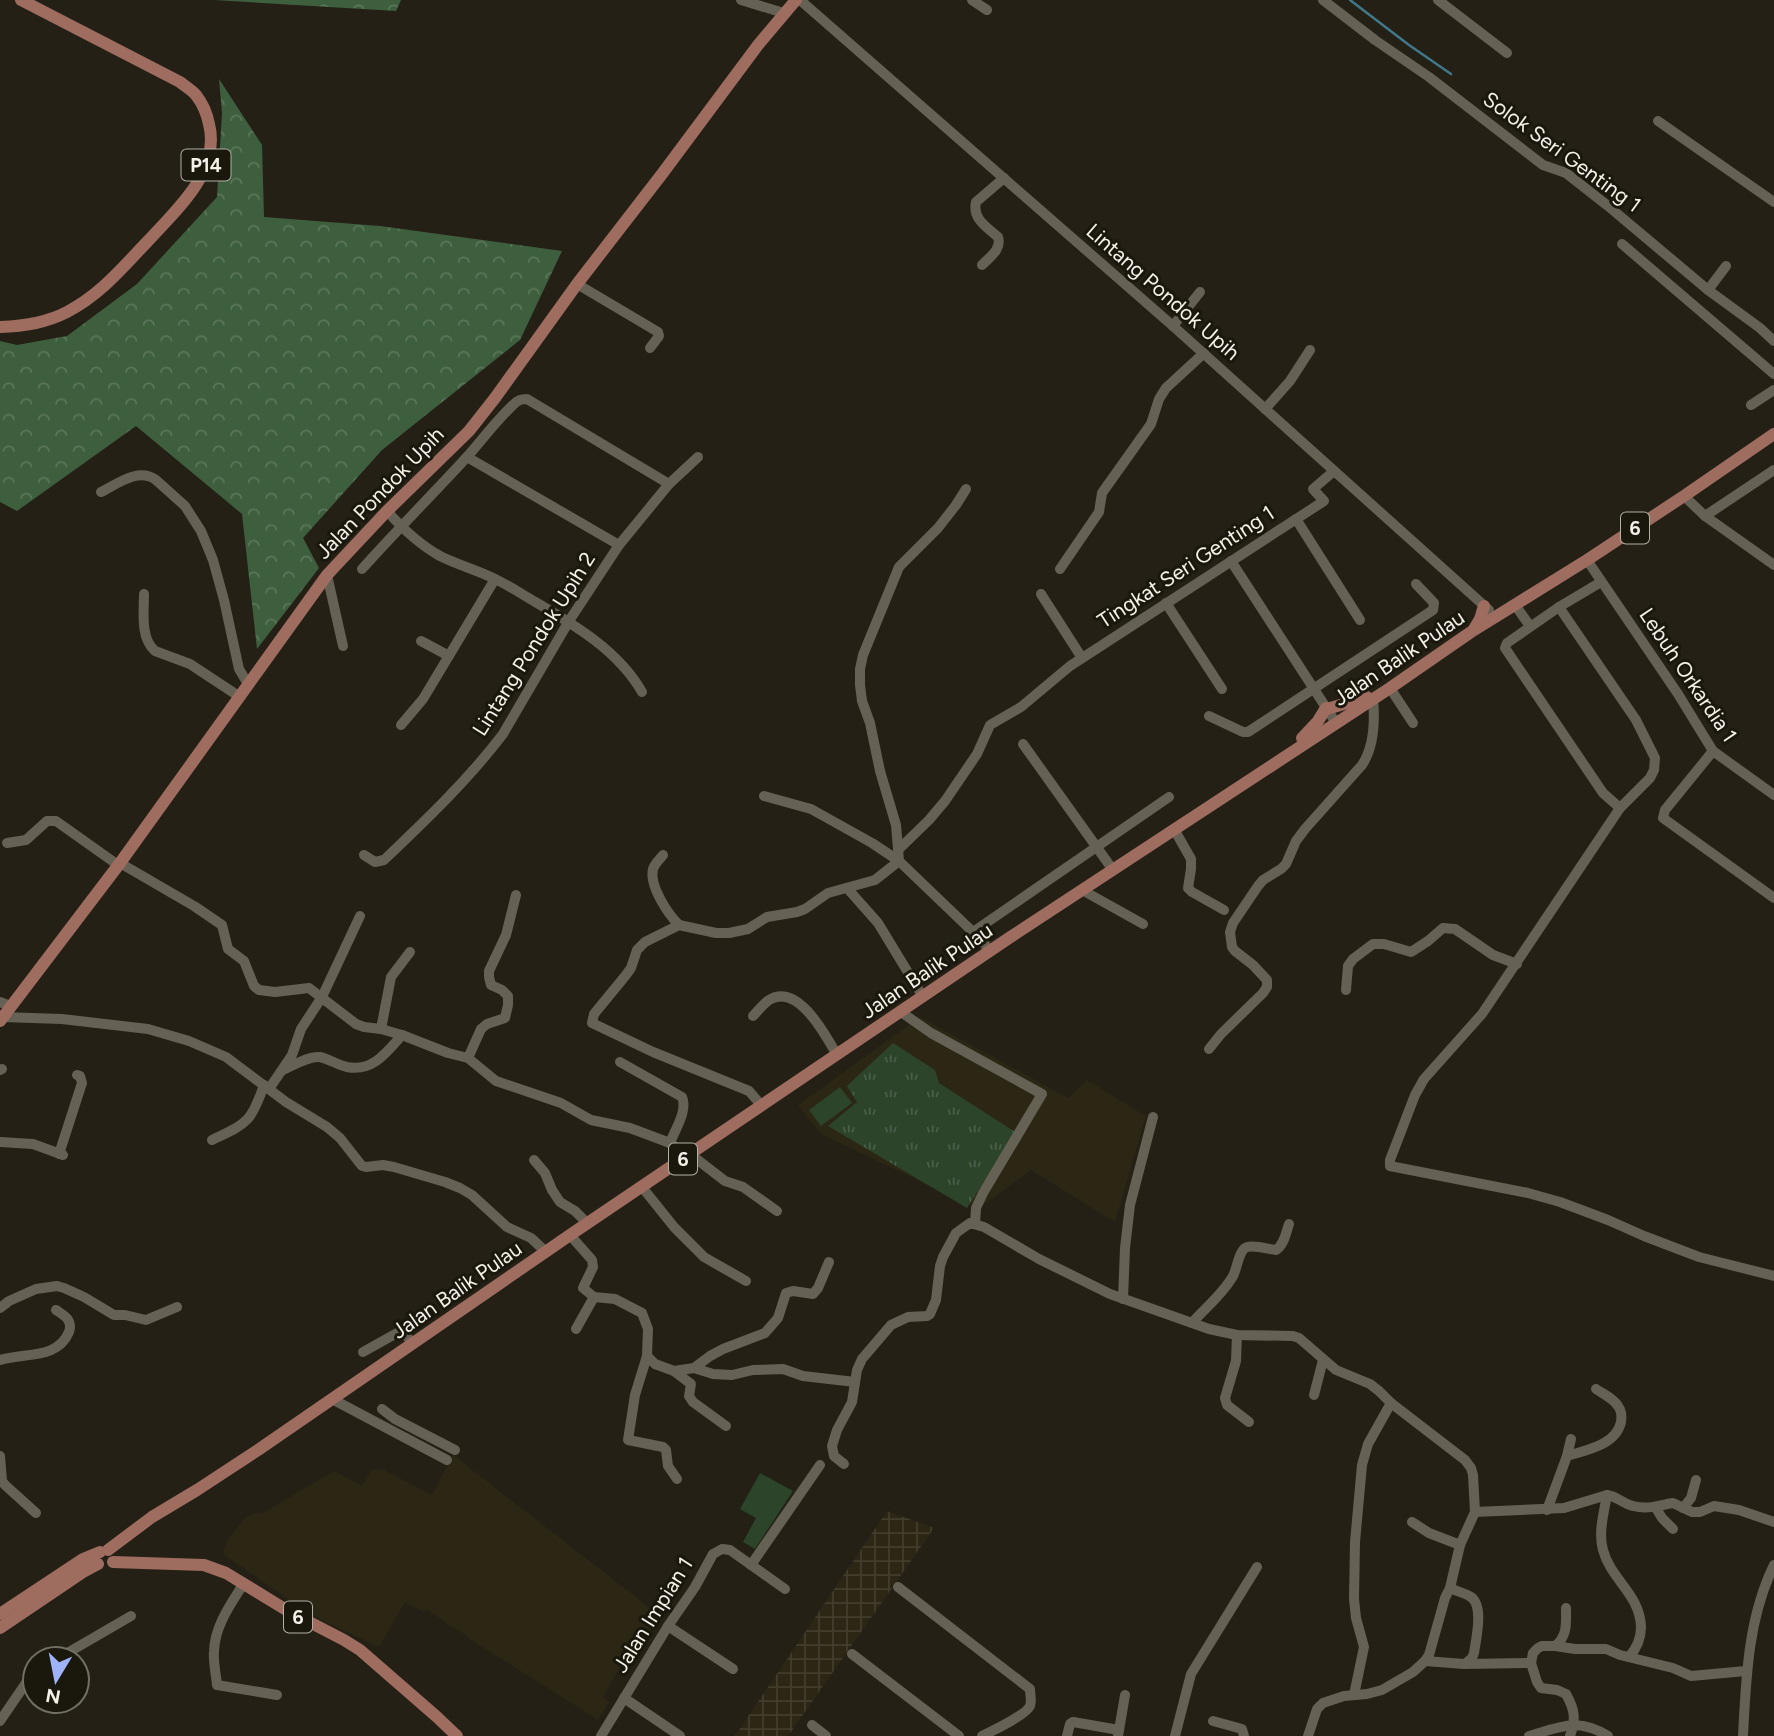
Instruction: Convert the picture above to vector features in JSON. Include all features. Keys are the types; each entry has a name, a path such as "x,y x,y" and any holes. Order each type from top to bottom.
{"main road":[{"name":"P14","path":"0,327 46,321 68,311 104,288 184,202 202,176 211,153 211,134 206,113 196,94 180,82 21,0"},
{"name":"Jalan Pondok Upih","path":"3,1012 119,864 327,575 468,431 758,44 798,0"},
{"name":"Jalan Balik Pulau","path":"0,1629 105,1557 152,1517 332,1399 587,1223 1112,870 1472,632 1587,560 1774,434"},
{"path":"1472,632 1484,606"},
{"path":"1288,754 1327,709 1382,693"},
{"name":"Jalan Balik Pulau","path":"0,1614 86,1557 105,1557"},
{"name":"6","path":"105,1557 204,1565 226,1573 360,1650 457,1736"}],"street":[{"path":"741,0 784,13"},
{"name":"Lintang Pondok Upih","path":"798,0 1204,353 1496,617"},
{"path":"972,0 987,10"},
{"name":"Solok Seri Genting 1","path":"1323,0 1543,165 1566,173 1774,341"},
{"path":"1438,0 1507,53"},
{"path":"1658,121 1774,202"},
{"path":"982,265 999,247 1000,241 979,220 975,213 976,202 1004,178"},
{"path":"1622,244 1774,374"},
{"path":"1708,290 1726,266"},
{"path":"577,284 658,332 659,335 650,348"},
{"path":"1173,326 1200,292"},
{"path":"1265,409 1290,381 1310,350"},
{"path":"1059,569 1099,512 1102,493 1151,424 1166,387 1204,353"},
{"path":"1751,405 1774,390"},
{"path":"362,569 514,403 523,398 668,484"},
{"path":"467,457 619,545"},
{"name":"Lintang Pondok Upih 2","path":"364,855 375,862 384,860 474,770 503,734 569,621 619,545 668,484 698,457"},
{"path":"1705,516 1774,470"},
{"name":"Tingkat Seri Genting 1","path":"679,925 716,933 747,929 767,917 806,909 828,893 875,880 945,801 977,754 990,724 1021,707 1069,666 1324,501 1313,489 1334,471"},
{"path":"101,492 143,474 151,476 184,506 201,531 213,560 239,669 248,684"},
{"path":"899,856 896,825 862,701 860,669 867,644 899,567 938,528 966,489"},
{"path":"1684,496 1705,516 1774,565"},
{"path":"387,511 429,549 495,579 569,621 621,663 642,692"},
{"path":"1296,519 1360,620"},
{"name":"Lebuh Orkardia 1","path":"1587,560 1678,694 1713,751 1774,795"},
{"path":"1231,561 1336,723"},
{"path":"327,575 343,646"},
{"path":"401,725 423,699 495,579"},
{"path":"1601,582 1530,626 1507,643 1505,648 1602,793 1620,808"},
{"path":"1209,716 1248,732 1433,610 1434,603 1416,584"},
{"path":"144,594 144,627 150,647 190,664 240,696"},
{"path":"1041,594 1082,658"},
{"path":"1166,603 1222,689"},
{"path":"1516,605 1530,626"},
{"path":"1559,607 1636,720 1655,758 1654,770 1650,778 1620,808 1482,1014 1424,1079 1415,1095 1390,1166 1560,1202 1699,1256 1774,1276"},
{"path":"421,641 449,656"},
{"path":"1209,1049 1267,987 1266,980 1232,947 1230,932 1233,923 1263,880 1286,864 1296,841 1305,829 1356,774 1367,758 1382,693 1413,723"},
{"path":"1023,744 1112,870"},
{"path":"1713,751 1663,816 1774,898"},
{"path":"764,796 811,809 899,856 991,951"},
{"path":"973,932 1169,797"},
{"path":"7,843 26,840 47,821 56,821 119,864 222,925 228,948 244,961 252,983 260,990 312,990 356,1024 402,1035 468,1058 496,1081 507,1086 561,1103 591,1120 630,1128 670,1143 724,1181 743,1187 777,1211"},
{"path":"1174,829 1191,859 1188,888 1224,910"},
{"path":"663,855 654,866 653,877 660,899 679,925 641,945 626,975 594,1014 593,1023 653,1052 750,1091 762,1106"},
{"path":"847,888 878,923 923,997"},
{"path":"1082,890 1143,924"},
{"path":"468,1058 481,1029 505,1018 507,1013 508,996 492,985 489,974 506,935 516,895"},
{"path":"212,1140 249,1119 267,1087 292,1055 301,1029 322,997 360,916"},
{"path":"1346,990 1348,966 1373,944 1410,952 1443,928 1455,929 1493,955 1517,964"},
{"path":"380,1029 391,977 410,953"},
{"path":"753,1016 768,1001 780,997 792,999 811,1014 837,1055"},
{"path":"3,1012 148,1029 189,1041 226,1057 285,1102 334,1131 362,1166 394,1167 460,1188 472,1195 507,1227 531,1238 546,1252"},
{"path":"901,1012 931,1033 1042,1094 983,1193 976,1208 975,1223"},
{"path":"282,1070 319,1057 354,1068 369,1066 402,1035"},
{"path":"620,1062 682,1097 684,1109 670,1143"},
{"path":"0,1142 33,1144 61,1155 82,1083 77,1075"},
{"path":"1123,1299 1130,1205 1153,1117"},
{"path":"534,1160 545,1173 560,1202 575,1211 587,1223"},
{"path":"642,1187 674,1227 704,1257 746,1281"},
{"path":"844,1464 834,1456 832,1446 852,1402 857,1370 862,1359 891,1325 908,1317 930,1314 936,1300 940,1266 946,1250 956,1234 970,1223 984,1227 1096,1289 1123,1299 1192,1323 1237,1335 1299,1338 1336,1370 1370,1384 1465,1460 1473,1475 1475,1512 1460,1545 1450,1588 1425,1661 1413,1672 1382,1690 1324,1703 1317,1709 1308,1736"},
{"path":"1192,1323 1230,1280 1242,1251 1251,1247 1276,1250 1283,1243 1289,1224"},
{"path":"570,1235 592,1260 593,1267 583,1288 594,1297 615,1299 642,1313 649,1329 647,1356 635,1395 628,1440 663,1447 666,1450 668,1466 677,1479"},
{"path":"694,1368 723,1349 765,1333 778,1318 786,1293 793,1291 813,1294 828,1262"},
{"path":"0,1308 36,1289 57,1286 84,1297 114,1315 146,1320 177,1307"},
{"path":"576,1329 594,1297"},
{"path":"0,1360 54,1350 62,1344 71,1324 56,1310"},
{"path":"363,1352 397,1333 407,1335 413,1344"},
{"path":"1237,1335 1236,1360 1225,1398 1227,1405 1250,1422"},
{"path":"647,1356 655,1364 674,1371 691,1384 689,1396 692,1402 726,1426"},
{"path":"1314,1395 1323,1360"},
{"path":"674,1371 694,1368 732,1375 783,1368 803,1376 855,1382"},
{"path":"1567,1457 1603,1444 1614,1436 1620,1425 1622,1414 1619,1406 1596,1389"},
{"path":"332,1399 447,1460"},
{"path":"1354,1695 1364,1647 1354,1599 1355,1542 1362,1465 1368,1444 1391,1403"},
{"path":"382,1409 395,1419 455,1450"},
{"path":"1547,1510 1571,1439"},
{"path":"0,1456 2,1480 5,1485 36,1513"},
{"path":"751,1565 820,1465"},
{"path":"1683,1508 1691,1498 1696,1480"},
{"path":"1475,1512 1572,1507 1607,1495 1629,1505 1656,1507 1673,1503 1692,1512 1700,1512 1714,1506 1731,1508 1774,1522"},
{"path":"1607,1495 1601,1535 1602,1548 1640,1615 1639,1641 1629,1657"},
{"path":"1656,1507 1673,1529"},
{"path":"1412,1522 1429,1533 1460,1545"},
{"name":"Jalan Impian 1","path":"601,1736 713,1554 722,1549 730,1550 785,1589"},
{"path":"1743,1736 1746,1671 1760,1599 1774,1565"},
{"path":"1175,1736 1191,1674 1257,1567"},
{"path":"244,1583 222,1618 218,1630 214,1649 218,1685 277,1695"},
{"path":"898,1587 1030,1689 1028,1709 982,1736"},
{"path":"1450,1588 1472,1598 1478,1606 1474,1653 1464,1664"},
{"path":"1555,1646 1566,1633 1566,1608"},
{"path":"81,1645 131,1616"},
{"path":"668,1626 733,1669"},
{"path":"1570,1736 1575,1724 1566,1694 1541,1688 1537,1682 1531,1663 1533,1653 1538,1648 1555,1646 1606,1649 1673,1668 1691,1676 1746,1671"},
{"path":"852,1654 959,1736"},
{"path":"1425,1661 1464,1664 1531,1663"},
{"path":"0,1721 21,1690"},
{"path":"1067,1736 1073,1722 1118,1733 1125,1695"},
{"name":"Jalan Impian 1","path":"624,1698 680,1736"},
{"path":"1213,1721 1242,1729 1244,1736"},
{"path":"1529,1736 1575,1724 1592,1727 1608,1736"},
{"path":"811,1725 826,1736"}],"shaded area":[{"path":"920,1017 1068,1098 1087,1080 1146,1116 1115,1222 1031,1170 978,1209 821,1134 798,1105"},
{"path":"453,1455 659,1615 629,1667 622,1664 603,1697 609,1702 598,1720 427,1609 423,1612 405,1602 379,1647 311,1615 223,1554 227,1541 246,1517 258,1512 261,1514 334,1471 362,1486 372,1469 384,1470 432,1495"},
{"path":"887,1511 934,1528 788,1736 735,1736"}],"green space":[{"path":"214,0 401,0 396,11"},
{"path":"219,79 262,145 264,217 380,226 562,251 520,340 382,450 303,538 319,568 257,649 242,514 136,426 17,511 0,502 0,341 17,345 67,336 137,284 217,197 222,113"},
{"path":"893,1043 935,1070 939,1083 1015,1132 967,1208 828,1126 857,1102 847,1086"},
{"path":"840,1087 852,1103 821,1126 809,1110"},
{"path":"760,1473 793,1491 755,1549 743,1542 756,1518 740,1509"}],"waterway":[{"path":"1350,0 1451,74"}]}
